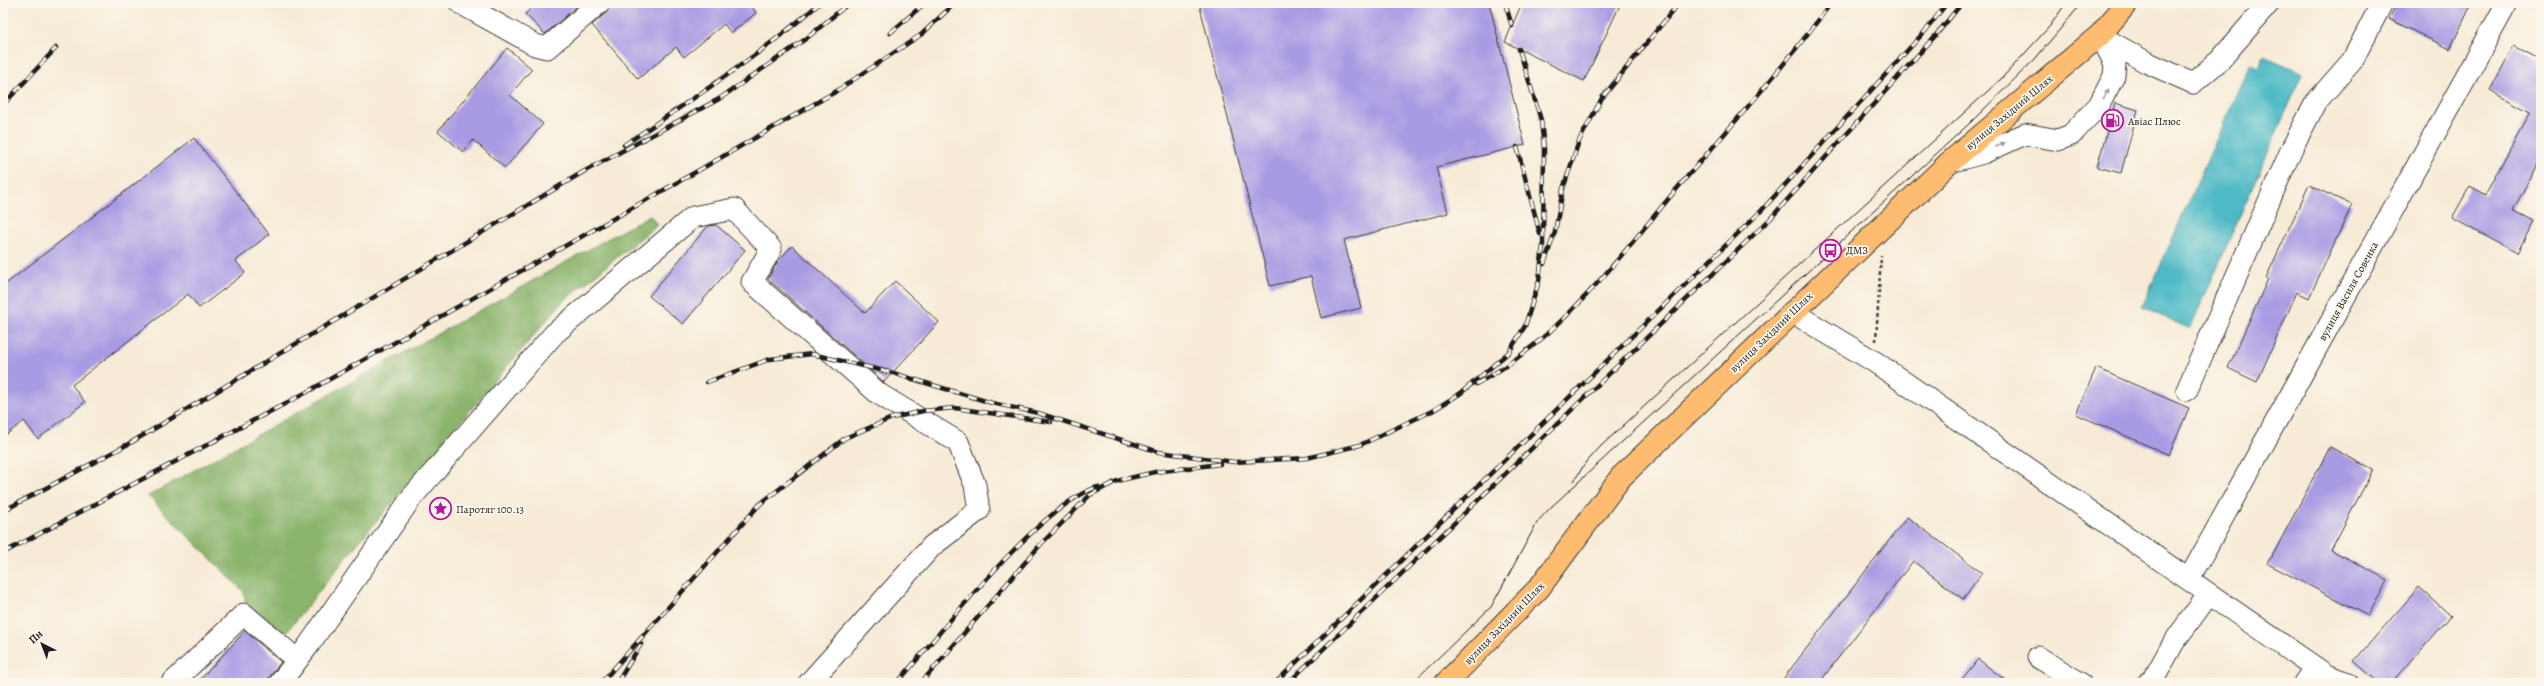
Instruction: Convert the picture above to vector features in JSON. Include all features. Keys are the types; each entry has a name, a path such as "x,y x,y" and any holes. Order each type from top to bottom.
{"highway":[{"name":"вулиця Західний Шлях","path":"1446,683 1539,588 1622,477 1792,312 1950,162 2100,35 2120,8 2137,3"}],"street":[{"path":"460,3 535,45 547,48 598,3"},
{"path":"2100,35 2146,62 2193,83 2220,60 2269,3"},
{"path":"2187,390 2292,148 2316,102 2352,61 2382,3"},
{"name":"вулиця Василя Совенка","path":"2189,579 2507,3"},
{"path":"1950,162 1983,152 2025,134 2058,140 2071,135 2099,105 2114,76 2115,64 2100,35"},
{"path":"280,683 412,497 554,334 693,217 734,209 771,250 752,282 879,394 958,442 975,485 979,510 932,546 809,683"},
{"path":"1792,312 1875,362 2189,579 2315,675 2348,683"},
{"path":"2148,683 2153,680 2174,642 2209,594"},
{"path":"172,683 244,614 297,660"},
{"path":"2038,657 2080,683"}],"path":[{"path":"1875,362 1882,226"}],"green space":[{"path":"650,215 657,225 562,302 358,543 285,634 247,608 244,592 148,496"}],"water":[{"path":"2264,56 2303,73 2190,329 2142,307 2250,64 2259,68"}],"building":[{"path":"537,3 581,3 545,34 525,14"},
{"path":"611,3 749,3 756,13 731,33 724,24 684,57 676,47 638,79 592,25 607,12"},
{"path":"1199,3 1489,3 1525,145 1436,167 1448,213 1344,240 1361,308 1321,318 1311,276 1270,286"},
{"path":"1522,3 1621,3 1584,81 1505,42"},
{"path":"2397,3 2472,3 2450,49 2389,19"},
{"path":"2514,46 2541,60 2541,158 2513,210 2534,221 2517,253 2452,218 2470,186 2485,195 2530,112 2490,90"},
{"path":"507,48 532,69 510,95 543,124 505,168 473,140 463,152 438,131"},
{"path":"2115,103 2138,110 2121,173 2097,167"},
{"path":"194,138 269,234 236,261 245,273 199,308 188,294 72,385 85,402 38,439 24,421 3,437 3,286"},
{"path":"2309,185 2352,205 2309,298 2297,292 2257,382 2228,368 2268,279 2266,278"},
{"path":"716,225 745,250 683,324 649,296 708,226"},
{"path":"792,246 865,313 895,281 939,322 884,382 768,279 778,261"},
{"path":"2096,368 2189,408 2169,455 2076,414"},
{"path":"2330,447 2373,470 2331,550 2388,580 2368,616 2268,564"},
{"path":"1907,517 1982,573 1963,599 1913,561 1819,683 1780,683"},
{"path":"2419,587 2451,616 2392,683 2379,683 2354,661"},
{"path":"245,631 281,662 265,683 197,683"},
{"path":"1978,659 2009,683 1959,683"}],"tram line":[{"path":"1574,481 1584,465 1601,446 2002,78 2050,26 2066,3"},
{"path":"1412,683 1491,607 1538,521 1550,508 1971,122 2035,59 2082,3"}],"railway":[{"path":"624,145 749,59 820,3"},
{"path":"3,511 132,442 583,172 719,99 807,38 849,3"},
{"path":"890,33 925,3"},
{"path":"3,553 307,392 835,92 922,34 955,3"},
{"path":"1505,3 1512,26"},
{"path":"1544,264 1555,232 1563,189 1579,141 1602,98 1679,3"},
{"path":"1476,384 1507,365 1535,344 1587,295 1758,95 1831,3"},
{"path":"1275,683 1761,211 1927,29 1947,3"},
{"path":"1288,683 1770,219 1936,35 1962,3"},
{"path":"3,105 56,48"},
{"path":"707,382 770,359 812,354 893,373 992,403 1038,413 1159,452 1234,462 1307,458 1360,445 1432,411 1461,393 1509,352 1525,326 1539,281 1543,245 1544,149 1541,120 1519,49"},
{"path":"1517,147 1540,234"},
{"path":"601,683 760,504 845,438 892,418 923,411 955,408 1051,422"},
{"path":"921,683 1041,544 1090,495 1117,481 1155,472 1220,464"},
{"path":"897,683 964,604 1020,544 1048,518 1074,498 1098,487"},
{"path":"617,683 641,644"}],"place":[{"name":"Авіас Плюс","path":"2112,121"},
{"name":"ДМЗ","path":"1830,250"},
{"name":"Паротяг 100.13","path":"440,509"}]}
